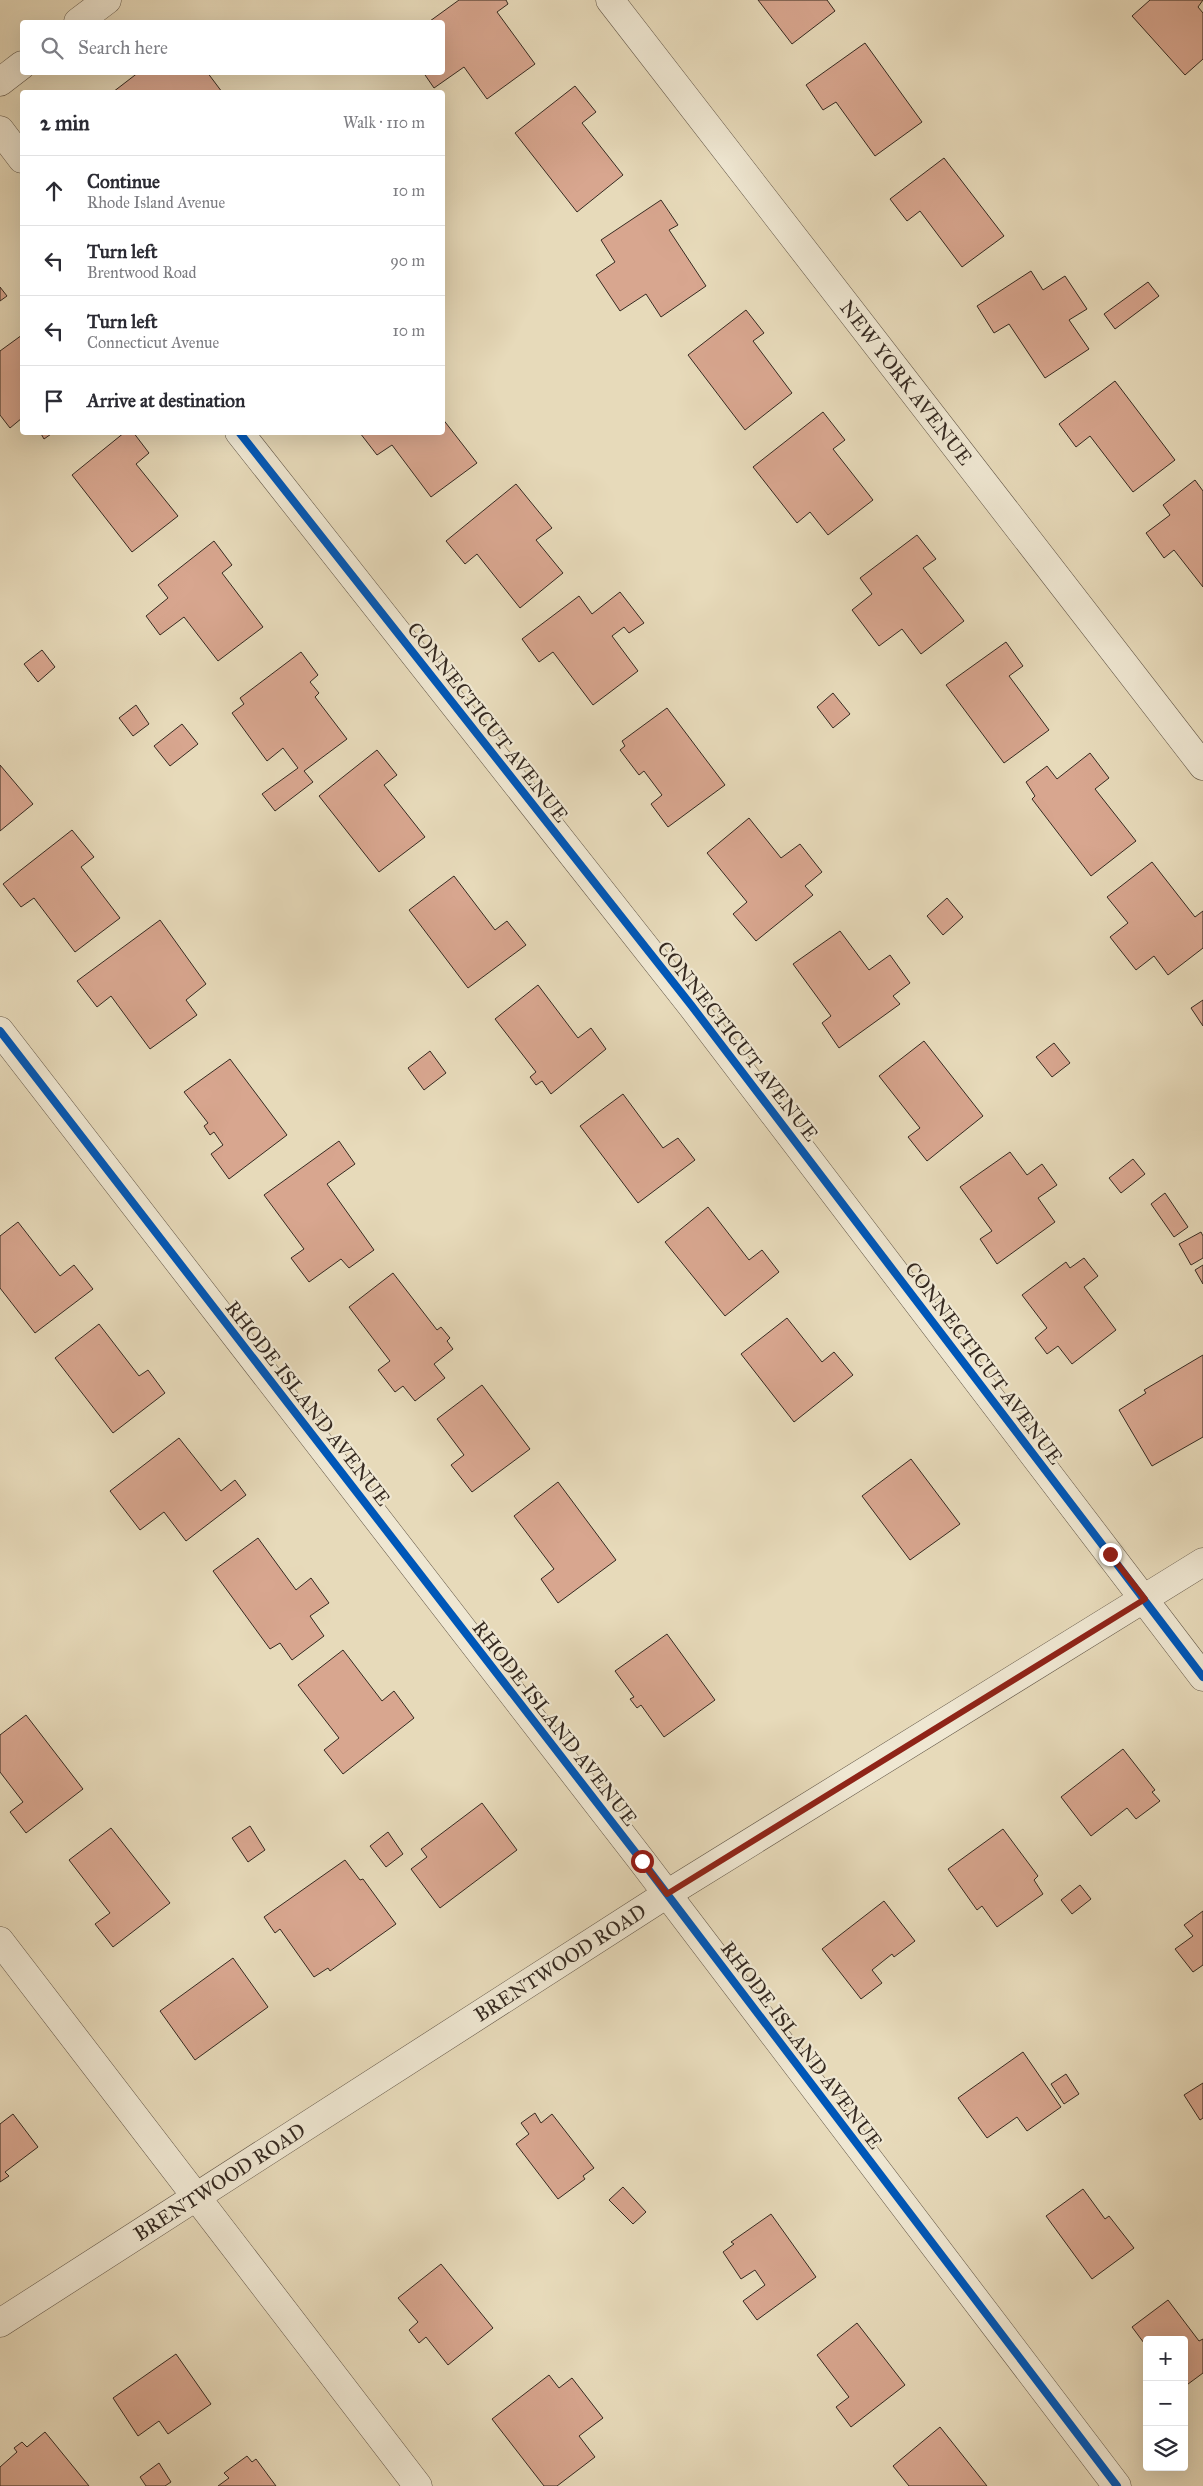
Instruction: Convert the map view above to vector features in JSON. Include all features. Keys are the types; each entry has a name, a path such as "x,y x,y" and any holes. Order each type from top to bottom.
{"street":[{"path":"81,20 107,0"},
{"name":"NEW YORK AVENUE","path":"610,0 1203,766"},
{"path":"0,82 20,67"},
{"path":"0,130 20,156"},
{"name":"CONNECTICUT AVENUE","path":"241,435 691,1006 1203,1676"},
{"name":"RHODE ISLAND AVENUE","path":"0,1031 667,1894 1117,2486"},
{"name":"BRENTWOOD ROAD","path":"0,2323 667,1894 1203,1562"},
{"path":"0,1941 418,2486"}],"building":[{"path":"459,0 506,0 508,4 497,12 535,64 487,99 464,67 434,88 425,75 445,75 445,20 431,20"},
{"path":"758,0 827,0 835,11 792,44"},
{"path":"1150,0 1203,0 1198,7 1203,13 1203,59 1185,75 1132,16"},
{"path":"865,43 922,122 875,156 836,102 823,110 806,85"},
{"path":"135,75 209,75 220,90 116,90"},
{"path":"575,86 596,112 582,123 623,175 577,212 515,133"},
{"path":"944,158 1004,236 962,267 920,211 907,221 890,199"},
{"path":"661,200 678,225 669,230 706,286 661,317 646,294 620,311 596,275 615,262 601,240"},
{"path":"1031,271 1043,290 1065,276 1087,309 1069,320 1089,349 1045,378 1009,324 994,333 977,306"},
{"path":"1148,282 1159,296 1115,329 1104,314"},
{"path":"0,287 7,296 0,301"},
{"path":"746,310 764,333 753,341 792,393 745,430 688,355"},
{"path":"20,336 20,420 10,428 0,415 0,351"},
{"path":"1115,381 1175,460 1133,492 1090,436 1076,447 1059,424"},
{"path":"823,412 845,440 833,449 873,500 828,535 810,512 797,523 753,467"},
{"path":"445,422 477,463 431,497 392,445 377,455 362,435 445,435"},
{"path":"42,435 50,435 44,439"},
{"path":"121,435 135,435 149,453 136,464 178,516 132,552 72,475"},
{"path":"1195,480 1203,491 1203,587 1174,550 1164,558 1146,533 1170,515 1163,505"},
{"path":"516,484 552,528 536,540 563,573 520,608 477,554 465,564 446,541"},
{"path":"917,535 936,559 923,568 964,621 921,654 902,629 879,646 852,610 872,594 860,578"},
{"path":"214,541 232,565 222,573 263,627 218,661 184,617 160,635 146,616 168,598 158,585"},
{"path":"620,592 644,623 629,633 624,627 612,636 638,671 593,705 553,652 539,662 522,639 579,596 592,614"},
{"path":"1006,642 1023,666 1009,676 1049,730 1004,763 946,685"},
{"path":"42,650 55,667 38,682 24,664"},
{"path":"301,652 318,675 310,682 319,693 315,697 347,739 304,771 313,782 275,811 262,794 298,768 283,748 267,761 232,713 244,704 240,698"},
{"path":"833,693 850,714 833,728 817,707"},
{"path":"136,705 149,724 133,736 119,718"},
{"path":"667,708 725,785 668,827 651,804 662,795 644,771 639,775 620,750 625,746 622,741"},
{"path":"182,724 198,744 170,766 154,746"},
{"path":"377,750 397,775 384,785 425,837 379,872 319,796"},
{"path":"1090,753 1109,778 1095,789 1136,841 1091,876 1032,799 1035,796 1026,782 1047,766 1057,779"},
{"path":"0,765 33,804 0,831"},
{"path":"749,818 781,858 800,844 822,872 805,886 813,895 756,941 733,914 747,902 707,853"},
{"path":"72,830 94,857 81,867 120,918 75,952 34,898 21,907 3,884"},
{"path":"1152,862 1195,917 1203,911 1203,948 1168,975 1154,956 1136,970 1110,937 1128,923 1107,897"},
{"path":"454,876 495,930 507,921 526,945 468,988 409,910"},
{"path":"947,898 963,917 943,935 927,916"},
{"path":"160,920 206,984 186,1000 197,1015 150,1049 111,996 97,1007 77,981"},
{"path":"840,931 869,970 890,955 910,983 893,996 900,1004 839,1048 822,1023 831,1016 793,964"},
{"path":"538,985 578,1038 591,1028 606,1049 551,1094 542,1081 536,1085 530,1077 536,1072 495,1019"},
{"path":"1203,1000 1203,1026 1191,1008"},
{"path":"924,1041 983,1116 927,1161 908,1137 920,1128 879,1076"},
{"path":"1054,1043 1070,1063 1052,1077 1036,1057"},
{"path":"430,1051 446,1073 424,1090 408,1068"},
{"path":"230,1059 287,1135 229,1179 211,1154 223,1145 214,1132 210,1135 204,1126 208,1123 184,1092"},
{"path":"623,1094 663,1148 678,1138 695,1160 638,1203 580,1126"},
{"path":"339,1141 355,1164 327,1184 374,1250 349,1268 341,1259 309,1282 291,1258 304,1249 264,1195"},
{"path":"1010,1152 1027,1175 1042,1164 1057,1185 1038,1198 1055,1222 997,1264 980,1239 992,1231 960,1187"},
{"path":"1133,1159 1145,1174 1121,1193 1109,1178"},
{"path":"1165,1193 1188,1227 1174,1237 1151,1204"},
{"path":"708,1207 749,1260 762,1250 779,1272 725,1316 665,1242"},
{"path":"18,1222 60,1276 74,1265 93,1289 35,1333 0,1288 0,1236"},
{"path":"1201,1232 1203,1236 1203,1258 1191,1265 1179,1244"},
{"path":"1084,1258 1098,1276 1084,1287 1116,1330 1072,1364 1058,1346 1047,1354 1035,1338 1047,1328 1022,1295 1066,1262 1070,1268"},
{"path":"1203,1265 1203,1284 1195,1270"},
{"path":"393,1273 437,1330 441,1327 450,1338 447,1341 453,1349 434,1364 445,1378 415,1401 403,1386 395,1392 378,1370 390,1361 349,1307"},
{"path":"787,1318 822,1362 834,1352 853,1375 794,1422 741,1354"},
{"path":"99,1324 139,1376 148,1370 165,1393 113,1433 55,1358"},
{"path":"1203,1355 1203,1437 1152,1466 1119,1410 1146,1393 1144,1390"},
{"path":"482,1385 530,1449 472,1492 451,1465 464,1455 437,1419"},
{"path":"179,1438 221,1491 235,1480 246,1495 186,1541 164,1512 140,1530 110,1491"},
{"path":"911,1459 960,1524 910,1560 862,1496"},
{"path":"558,1482 616,1560 558,1603 541,1579 554,1569 514,1516"},
{"path":"258,1538 296,1590 311,1578 329,1603 310,1616 324,1636 292,1660 280,1643 270,1649 213,1571"},
{"path":"667,1634 715,1700 664,1737 641,1705 637,1708 630,1699 634,1697 615,1671"},
{"path":"343,1650 382,1701 394,1691 414,1718 343,1774 324,1750 339,1738 298,1685"},
{"path":"26,1715 83,1789 26,1833 10,1812 23,1802 0,1772 0,1735"},
{"path":"1123,1749 1155,1790 1152,1792 1160,1801 1136,1819 1127,1808 1091,1836 1061,1797"},
{"path":"482,1803 517,1850 440,1908 411,1869 427,1857 421,1849"},
{"path":"250,1826 265,1850 248,1862 232,1838"},
{"path":"111,1828 170,1903 113,1947 95,1924 110,1913 69,1860"},
{"path":"1003,1829 1038,1876 1034,1880 1043,1894 997,1927 982,1906 977,1910 948,1869"},
{"path":"388,1832 403,1854 386,1867 370,1846"},
{"path":"345,1860 360,1880 363,1879 396,1924 330,1971 328,1968 314,1977 280,1929 275,1933 264,1917"},
{"path":"1080,1885 1091,1899 1072,1914 1061,1900"},
{"path":"884,1901 915,1941 894,1957 892,1954 872,1970 882,1983 861,1999 822,1949"},
{"path":"1203,1911 1203,1965 1193,1972 1175,1949 1193,1936 1184,1925"},
{"path":"233,1958 268,2007 195,2060 160,2011"},
{"path":"1023,2052 1061,2107 1027,2131 1017,2117 987,2138 958,2098"},
{"path":"1066,2074 1079,2094 1064,2104 1051,2084"},
{"path":"1203,2083 1203,2118 1200,2120 1184,2095"},
{"path":"535,2113 541,2123 552,2114 594,2168 583,2176 585,2179 558,2199 516,2144 529,2134 521,2123"},
{"path":"13,2114 38,2147 5,2172 9,2176 0,2182 0,2124"},
{"path":"623,2187 646,2212 633,2224 609,2200"},
{"path":"1083,2189 1105,2219 1109,2216 1134,2248 1092,2279 1046,2216"},
{"path":"771,2214 816,2277 757,2320 743,2301 765,2285 755,2270 741,2279 723,2252 734,2244 731,2242"},
{"path":"441,2264 493,2328 448,2365 426,2337 419,2343 409,2330 418,2322 398,2298"},
{"path":"1168,2300 1199,2341 1203,2339 1203,2373 1188,2384 1188,2336 1143,2336 1143,2342 1132,2327"},
{"path":"857,2323 905,2385 851,2427 836,2407 849,2397 817,2355"},
{"path":"176,2354 211,2404 168,2434 159,2421 138,2436 113,2398"},
{"path":"549,2375 559,2388 572,2378 603,2418 579,2436 595,2457 557,2486 544,2486 492,2419"},
{"path":"940,2427 987,2486 909,2486 893,2466"},
{"path":"45,2432 89,2486 0,2486 0,2467 17,2452 14,2448 22,2442 27,2447"},
{"path":"247,2456 252,2462 256,2459 276,2486 218,2486 229,2478 224,2473"},
{"path":"159,2463 171,2482 165,2486 146,2486 140,2477"}],"cycle path":[{"path":"241,435 691,1005 1203,1677"},
{"path":"0,1031 642,1861 1117,2486"}],"route":[{"path":"642,1861 667,1894 1145,1599 1110,1554"}]}
